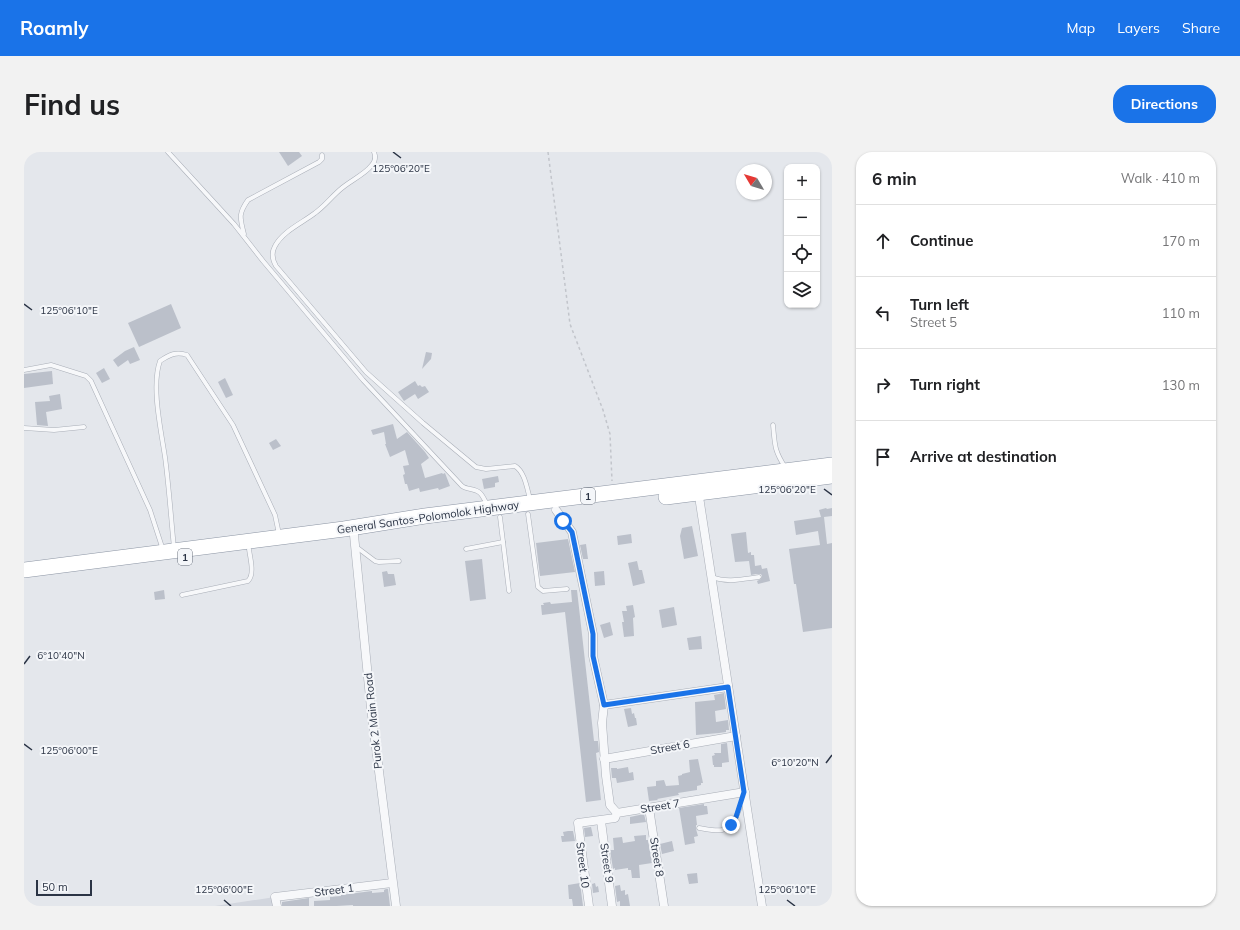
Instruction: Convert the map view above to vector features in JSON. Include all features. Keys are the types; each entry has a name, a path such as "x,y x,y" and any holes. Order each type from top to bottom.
{"highway":[{"name":"General Santos-Polomolok Highway","path":"24,570 344,529 425,516 494,513 612,493 697,488 788,471 832,465"},
{"name":"1","path":"530,508 556,510 697,488 832,476"},
{"name":"1","path":"24,577 249,549 354,540 494,513"}],"street":[{"path":"697,488 762,906"},
{"path":"556,510 572,532 593,634 593,656 604,705 602,723 606,776 610,805 617,813"},
{"name":"Purok 2 Main Road","path":"354,540 372,716 392,884 396,906"},
{"path":"604,705 728,687"},
{"name":"Street 6","path":"604,759 736,736"},
{"name":"Street 7","path":"578,823 615,818 617,813 744,792"},
{"name":"Street 8","path":"649,808 664,906"},
{"name":"Street 9","path":"601,821 612,906"},
{"name":"Street 10","path":"578,823 589,906"},
{"name":"Street 1","path":"277,906 275,897 392,884"}],"lane":[{"path":"168,152 212,199 363,380 462,486 481,493 494,513 503,542 509,591"},
{"path":"374,152 375,159 371,166 343,187 321,209 285,234 275,245 272,256 276,266 375,380 476,467 486,469 515,466 520,469 530,508 538,587 543,591 567,589"},
{"path":"244,237 240,215 242,208 248,200 319,162 322,159 322,155"},
{"path":"169,551 165,458 158,415 157,369 160,361 171,354 181,353 187,355 233,425 275,515 279,537"},
{"path":"24,370 51,365 86,376 92,382 169,551"},
{"path":"773,424 775,449 788,471"},
{"path":"24,428 54,430 84,426"},
{"path":"354,540 375,561 399,561"},
{"path":"466,549 503,542"},
{"path":"182,595 250,580 252,575 249,549"},
{"path":"712,577 727,581 759,577"},
{"path":"699,828 721,830 731,825 736,817 744,792"}],"path":[{"path":"548,152 570,324 603,410 610,434 612,493"}],"shaded area":[{"path":"275,897 276,906 215,906"}],"building":[{"path":"279,152 299,152 302,156 288,166"},
{"path":"171,304 181,328 139,347 128,323"},
{"path":"134,347 140,360 130,364 128,360 118,367 113,360 125,351"},
{"path":"426,352 432,353 431,359 422,369"},
{"path":"104,368 110,379 102,383 96,373"},
{"path":"52,371 53,384 24,388 24,374"},
{"path":"225,378 233,395 226,398 218,382"},
{"path":"415,381 418,386 425,386 429,392 418,399 415,394 404,401 398,392"},
{"path":"60,394 62,409 46,412 48,426 37,425 35,402 50,401 49,396"},
{"path":"393,424 397,439 407,432 429,458 421,464 425,478 445,473 450,486 439,490 438,488 420,492 419,488 409,491 407,484 405,484 403,475 405,474 403,466 409,465 405,450 390,457 385,444 384,432 373,435 371,430"},
{"path":"276,439 281,446 273,450 269,443"},
{"path":"498,476 499,482 495,483 495,487 484,489 482,479"},
{"path":"832,508 832,516 824,517 827,544 832,543 832,628 803,632 789,549 820,545 818,531 796,535 794,521 821,517 819,510"},
{"path":"692,526 698,556 684,559 680,536 682,528"},
{"path":"746,532 748,553 751,552 751,555 754,555 755,566 761,565 762,569 767,568 770,581 758,584 757,581 761,579 762,576 761,574 751,575 749,561 735,562 731,534"},
{"path":"631,534 632,543 618,545 617,536"},
{"path":"568,539 575,572 540,576 536,543"},
{"path":"586,544 588,559 583,559 580,545"},
{"path":"482,559 486,599 470,601 465,561"},
{"path":"637,561 639,570 642,570 645,583 633,586 628,563"},
{"path":"387,571 388,574 394,574 396,585 384,587 382,572"},
{"path":"604,571 605,585 595,586 594,572"},
{"path":"164,590 165,599 155,600 154,592"},
{"path":"571,590 577,590 594,741 598,741 599,752 596,753 601,800 586,802 565,612 542,615 541,605 544,605 543,603 550,602 551,604 572,602"},
{"path":"633,605 635,617 633,618 634,636 624,637 622,611 627,611 626,606"},
{"path":"674,607 677,625 662,628 659,610"},
{"path":"610,622 613,635 604,638 600,625"},
{"path":"701,636 702,649 689,650 687,638"},
{"path":"724,693 726,709 715,711 716,722 728,720 729,730 726,730 726,732 696,735 695,702 715,700 714,695"},
{"path":"631,708 632,714 634,713 636,718 637,725 628,727 624,709"},
{"path":"727,743 729,762 722,763 722,767 714,767 712,756 715,755 714,753 721,753 721,744"},
{"path":"698,759 703,783 697,786 697,790 678,793 679,795 649,801 647,787 656,786 656,781 664,780 666,786 679,785 678,776 690,772 689,760"},
{"path":"628,767 629,773 633,772 634,780 617,783 616,778 612,778 611,768 617,769"},
{"path":"704,804 704,806 707,806 708,814 696,816 696,829 698,836 694,837 695,843 685,845 679,808"},
{"path":"644,814 646,822 630,824 630,817"},
{"path":"591,827 593,836 585,837 584,828"},
{"path":"573,831 575,841 562,842 561,836 564,836 563,832"},
{"path":"646,835 652,863 639,865 640,878 632,878 631,870 628,870 628,868 613,869 610,850 614,850 613,838 622,837 623,843 635,841 634,836"},
{"path":"672,841 674,851 662,854 660,844"},
{"path":"697,873 698,883 689,884 687,874"},
{"path":"580,883 583,906 573,906 572,899 569,899 568,885"},
{"path":"595,883 596,887 598,886 599,892 593,893 592,884"},
{"path":"620,885 621,891 625,890 625,895 628,894 630,906 620,906 620,901 617,902 615,886"},
{"path":"388,889 390,906 314,906 314,901 330,900 330,897 372,891 372,893 384,892"},
{"path":"309,898 309,906 282,906 282,902"}],"route":[{"path":"563,521 568,525 572,532 593,634 593,656 604,705 728,687 744,792 736,817 731,825"}]}
